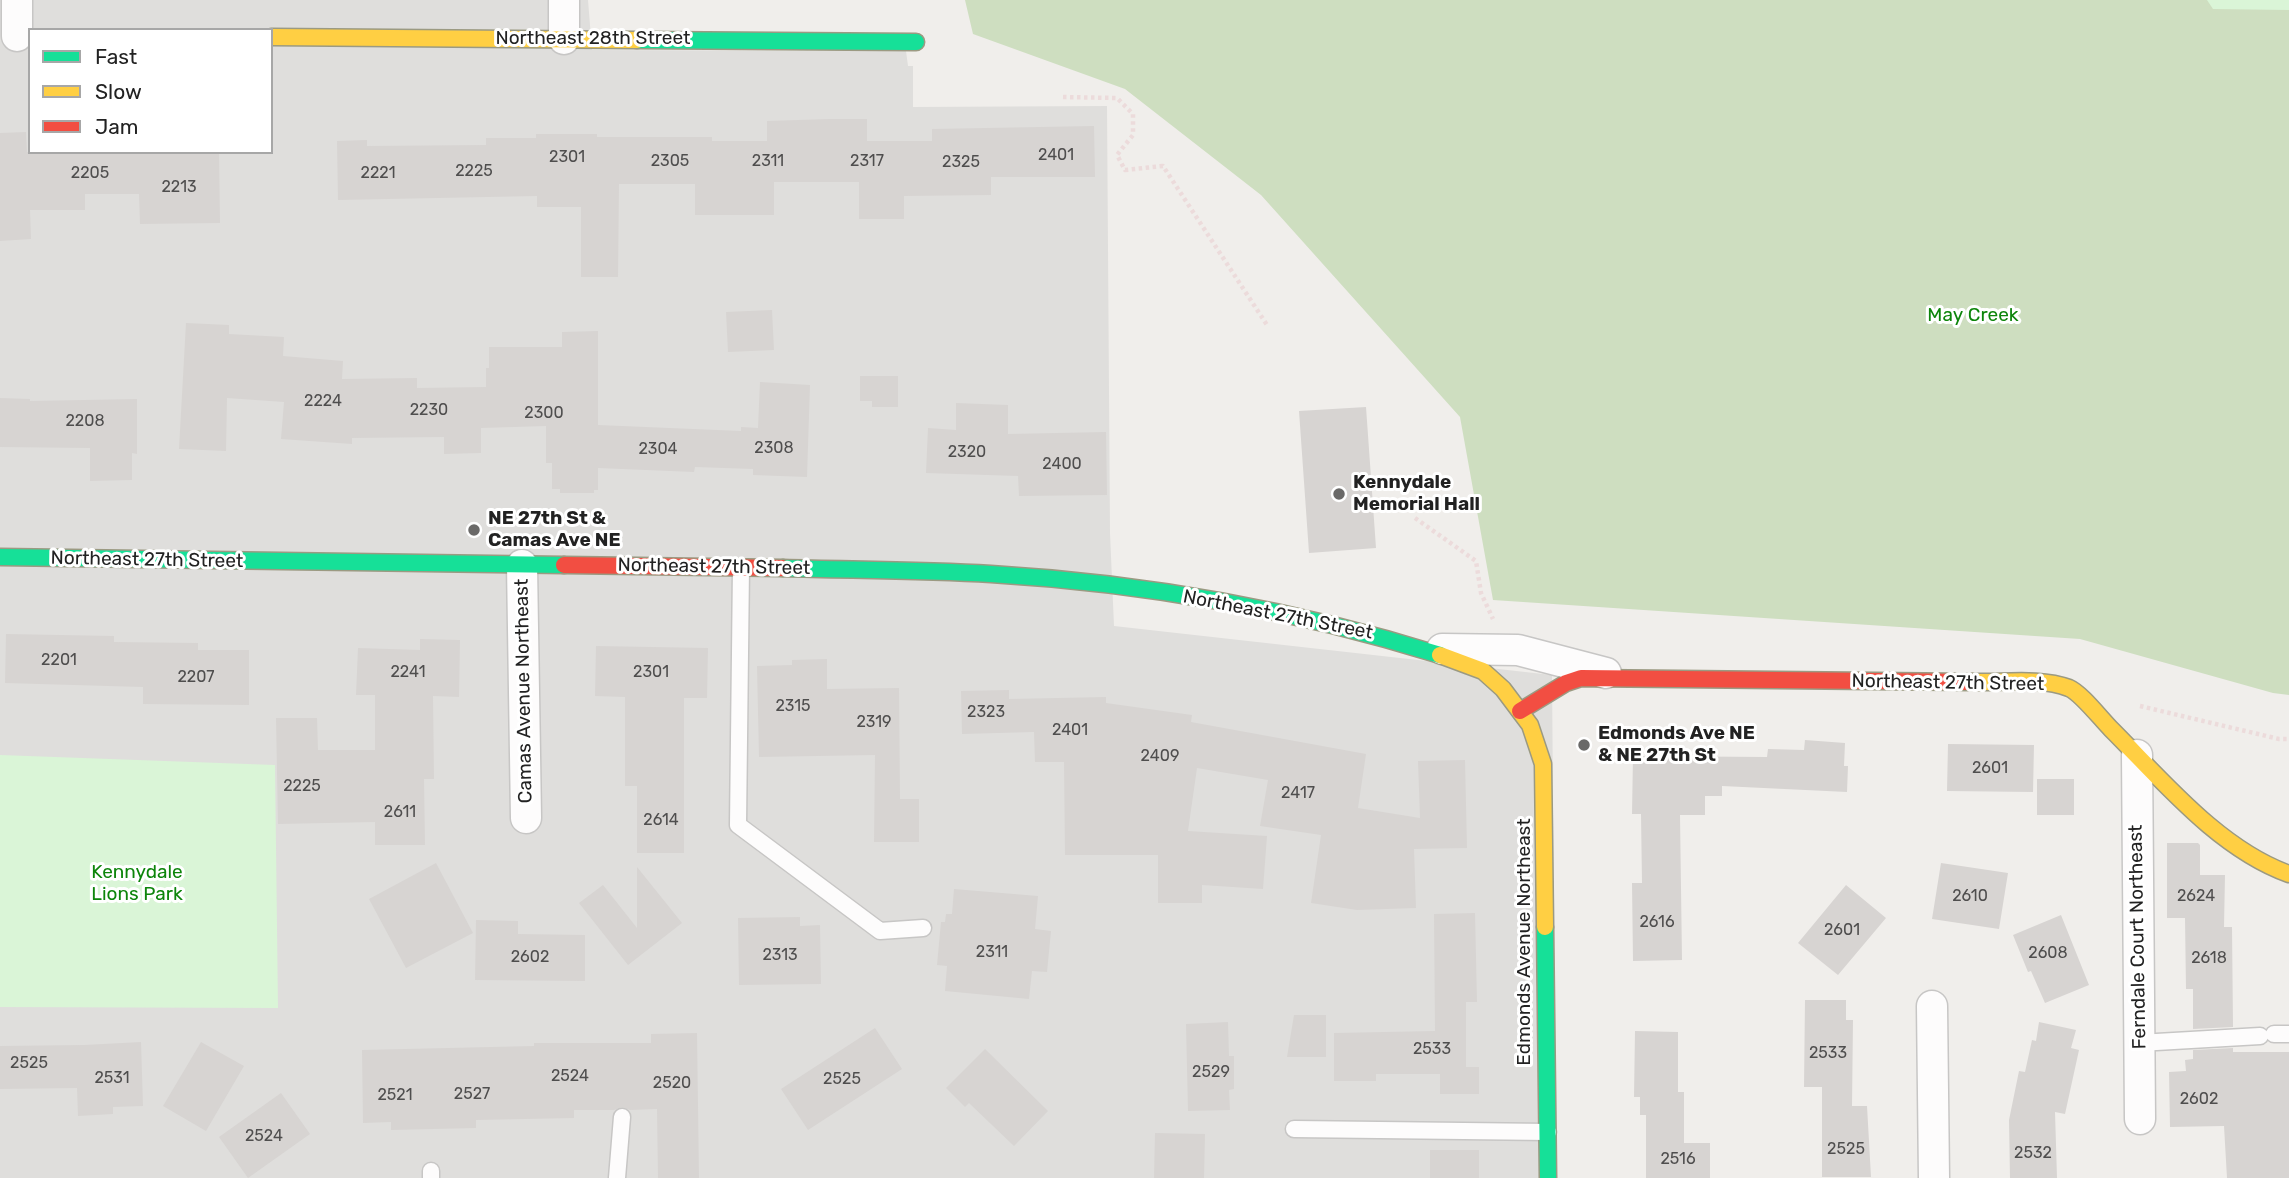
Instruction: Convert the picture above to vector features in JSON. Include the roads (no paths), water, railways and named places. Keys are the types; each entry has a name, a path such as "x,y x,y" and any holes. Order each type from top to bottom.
{"street":[{"path":"16,36 17,0"},
{"path":"564,0 564,39"},
{"name":"Northeast 28th Street","path":"273,37 916,42"},
{"name":"Northeast 27th Street","path":"0,557 741,567 991,574 1118,586 1240,606 1371,633 1421,648 1483,671 1503,689 1520,711 1566,683 1581,678 2045,683 2071,690 2182,800 2233,845 2269,867 2289,874"},
{"name":"Camas Avenue Northeast","path":"522,565 526,818"},
{"name":"Northeast 27th Street","path":"1421,648 1518,650 1620,677"},
{"name":"Edmonds Avenue Northeast","path":"1520,711 1530,725 1543,764 1548,1178"},
{"name":"Ferndale Court Northeast","path":"2137,755 2140,1119"},
{"path":"1931,1006 1934,1178"}],"lane":[{"path":"741,567 738,825 880,931 923,928"},
{"path":"2139,1043 2274,1034"},
{"path":"617,1178 622,1117"},
{"path":"1294,1129 1548,1132"}],"place":[{"name":"Kennydale Memorial Hall","path":"1339,494"},
{"name":"NE 27th St & Camas Ave NE","path":"474,530"},
{"name":"Edmonds Ave NE & NE 27th St","path":"1584,745"}],"park label":[{"name":"May Creek","path":"1973,316"},
{"name":"Kennydale Lions Park","path":"137,884"}]}
